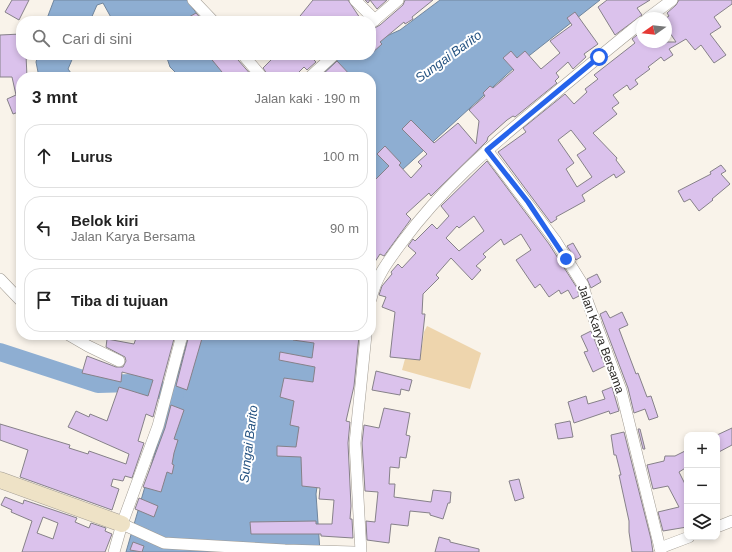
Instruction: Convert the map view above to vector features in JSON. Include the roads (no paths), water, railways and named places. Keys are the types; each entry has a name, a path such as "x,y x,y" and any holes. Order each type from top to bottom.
{"street":[{"path":"193,0 208,16"},
{"path":"355,0 369,16"},
{"path":"376,18 398,0"},
{"path":"656,12 672,0"},
{"path":"376,284 379,275 415,224 447,188 487,150 636,27"},
{"path":"247,60 258,72"},
{"path":"315,72 329,60"},
{"name":"Jalan Karya Bersama","path":"487,150 555,240 583,285 588,303 620,390 660,550"},
{"path":"0,280 16,296"},
{"path":"78,340 119,361"},
{"path":"114,552 158,426 181,340"},
{"path":"361,552 355,443 365,340"},
{"path":"0,480 124,526 164,543 285,550 352,552"},
{"path":"720,526 732,521"},
{"path":"660,550 684,539"}],"water":[{"path":"54,0 187,0 198,16 110,16 103,3 97,5 92,16 48,16"},
{"name":"Sungai Barito","path":"440,0 600,0 516,66 402,170 376,235 376,72 325,72 337,60 376,60 376,41 400,30"},
{"path":"37,60 72,60 68,69 70,72 38,72"},
{"path":"168,60 225,60 228,72 175,72 170,67"},
{"name":"Sungai Barito","path":"188,340 341,340 333,373 316,494 320,552 126,552"}],"waterway":[{"path":"0,352 98,384 132,383 175,394"}]}
